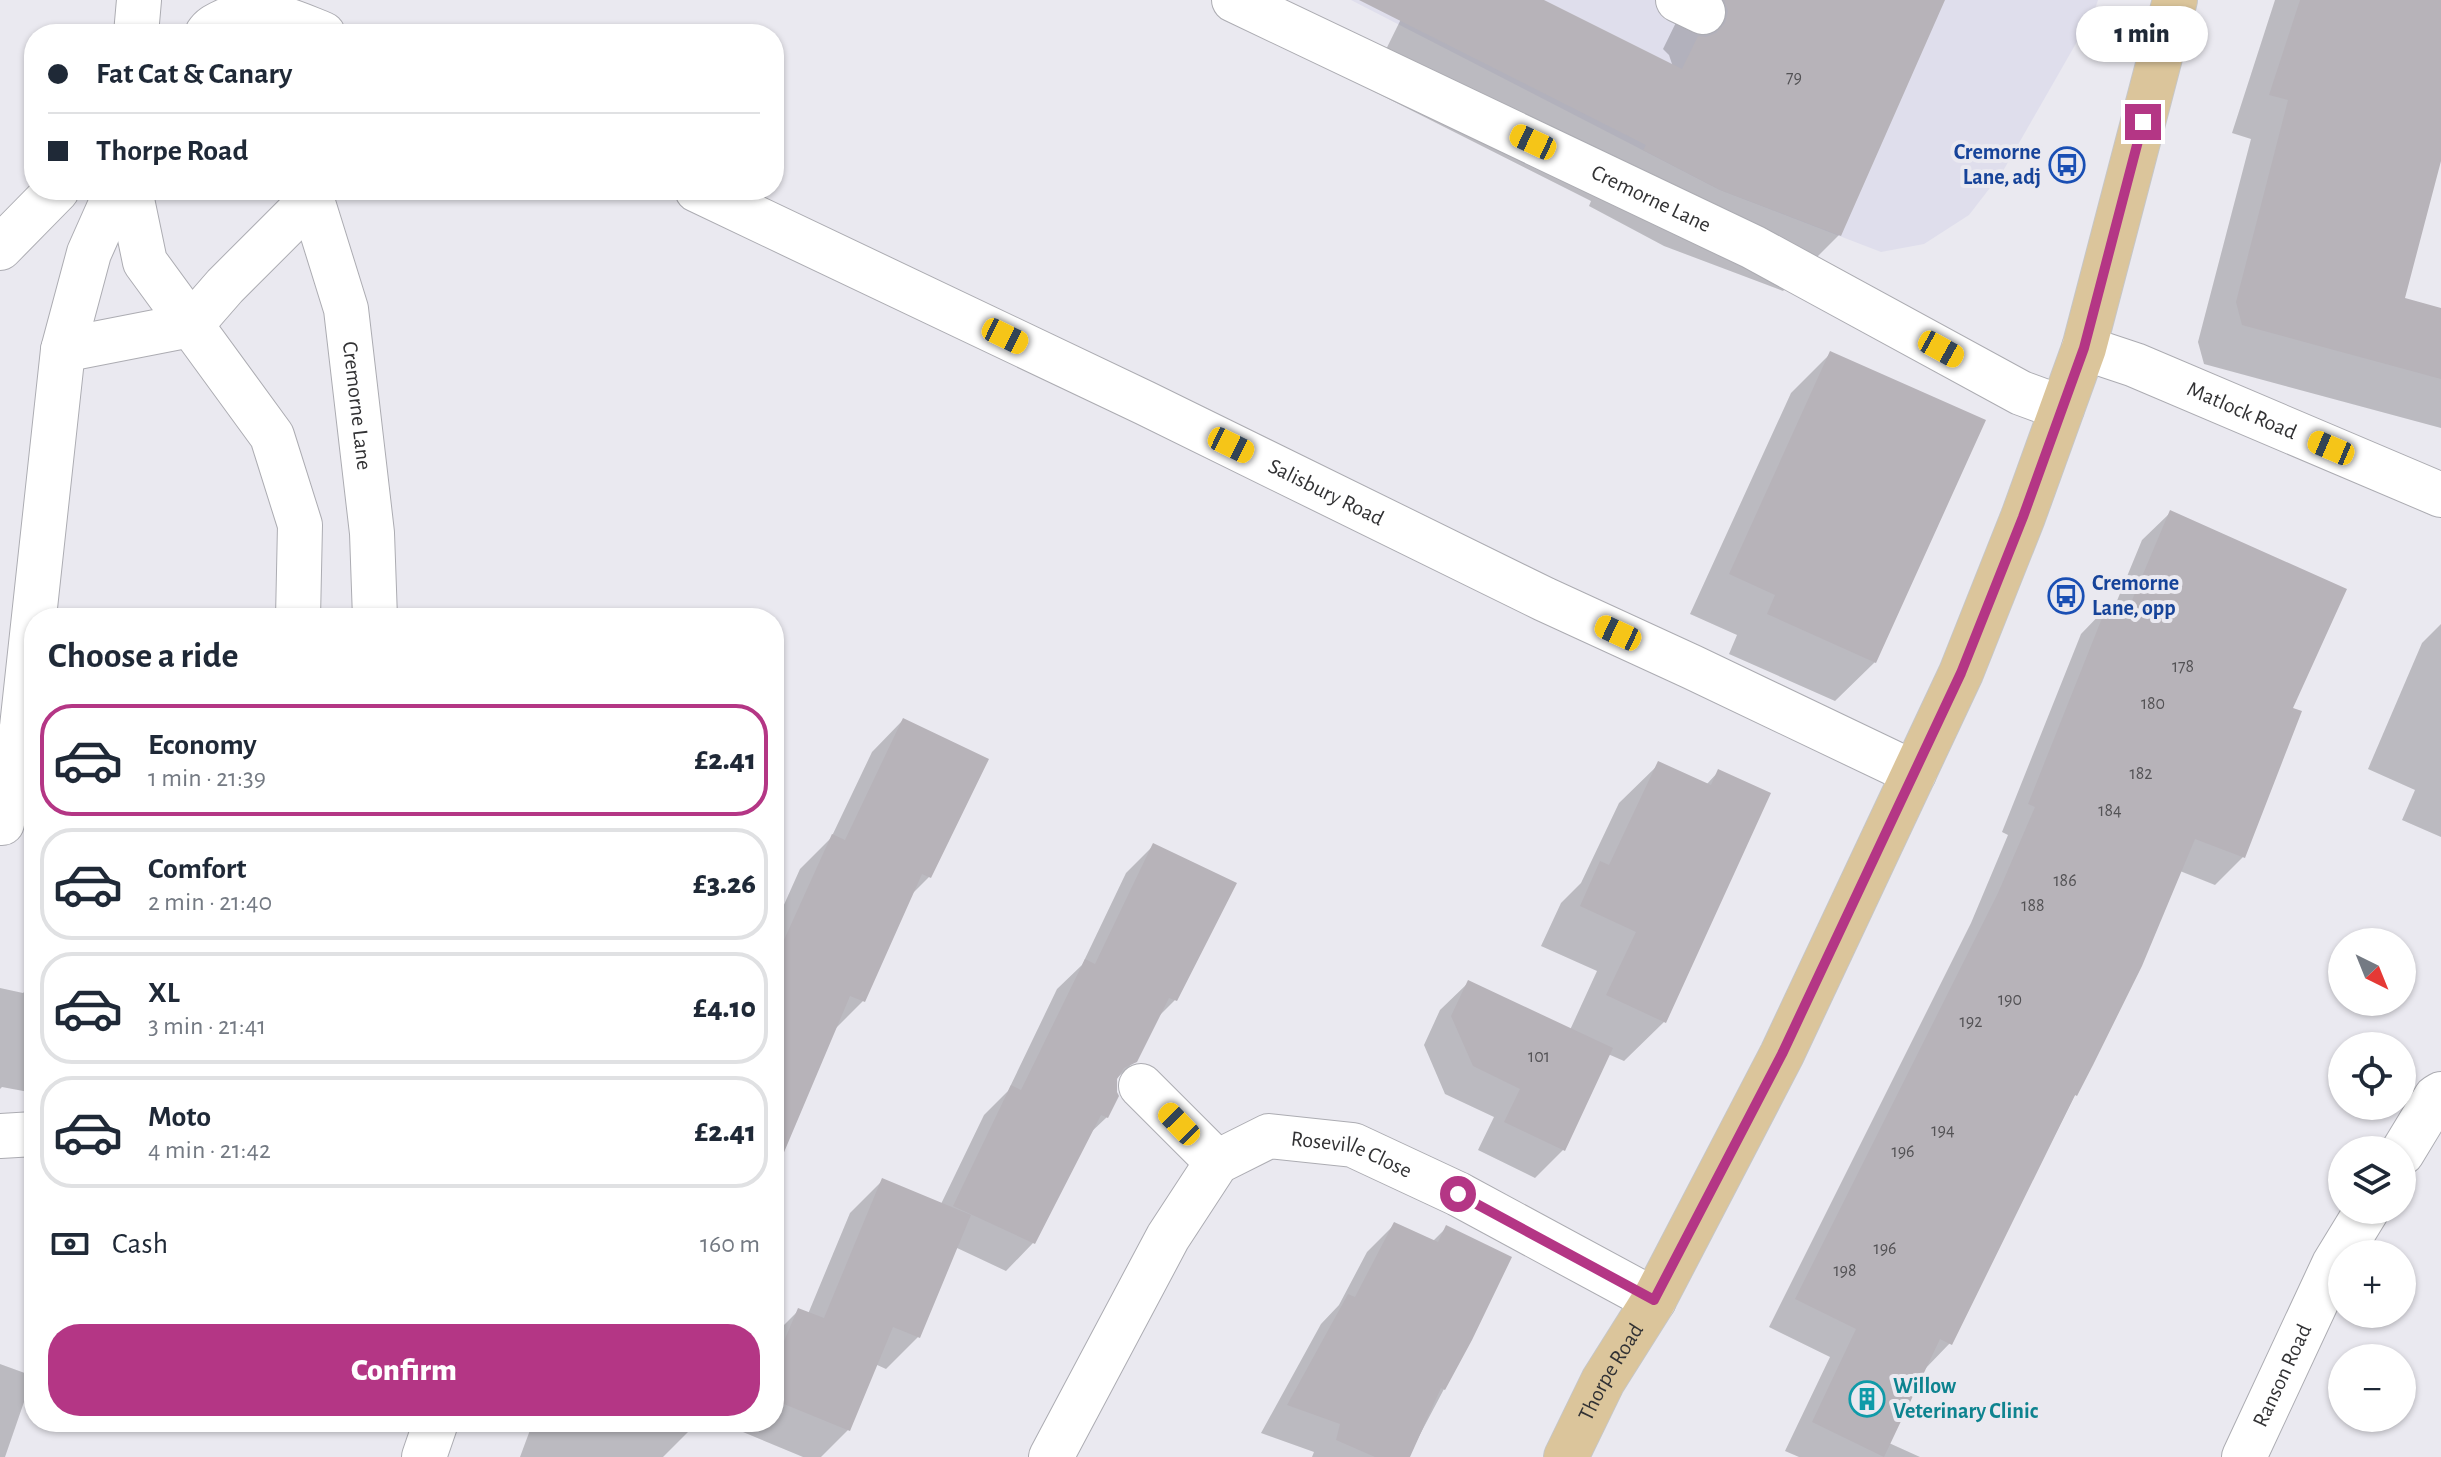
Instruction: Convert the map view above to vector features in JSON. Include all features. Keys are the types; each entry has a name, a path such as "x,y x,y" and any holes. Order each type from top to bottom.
{"main road":[{"name":"Thorpe Road","path":"1566,1457 1603,1381 1654,1300 1782,1054 1961,673 2023,517 2084,348 2175,0"}],"street":[{"path":"137,24 139,0"},
{"name":"Cremorne Lane","path":"1252,4 1753,247 2021,393 2062,408"},
{"path":"219,24 240,13 282,17"},
{"path":"0,248 47,200"},
{"path":"35,608 63,350 89,253 113,200"},
{"path":"132,200 145,262 272,436 300,525 298,608"},
{"name":"Cremorne Lane","path":"191,325 305,200"},
{"name":"Cremorne Lane","path":"312,200 346,309 372,533 375,608"},
{"name":"Salisbury Road","path":"718,200 1145,403 1544,599 1914,773"},
{"path":"63,350 191,325"},
{"name":"Matlock Road","path":"2084,348 2135,365 2441,495"},
{"path":"12,826 24,709"},
{"path":"1051,1457 1168,1237 1217,1162 1141,1086"},
{"path":"2412,1136 2436,1097 2441,1094"},
{"path":"0,1136 24,1135"},
{"name":"Roseville Close","path":"1217,1162 1269,1136 1353,1145 1458,1194 1654,1300"},
{"name":"Ranson Road","path":"2244,1457 2334,1264 2358,1224"},
{"path":"424,1457 433,1432"}],"shaded area":[{"path":"1351,0 2098,0 2003,171 1969,215 1924,244 1881,252 1720,190"}],"building":[{"path":"1359,0 1544,0 1682,69 1698,36 1716,33 1725,23 1728,11 1724,0 1945,0 1841,236 1720,190 1643,150 1646,145"},
{"path":"2300,0 2441,0 2441,161 2405,298 2441,308 2441,379 2242,325 2236,302 2288,100 2269,95"},
{"path":"1830,351 1986,420 1876,663 1767,614 1775,595 1729,574"},
{"path":"2170,510 2347,589 2293,708 2302,711 2245,858 2195,839 2142,966 2093,1065 2075,1095 1952,1345 1940,1339 1884,1457 1812,1422 1856,1329 1795,1299 1998,893 2035,807 2028,804 2108,603 2116,607 2119,600 2130,605"},
{"path":"903,718 989,759 931,878 922,874 865,1002 850,996 784,1152 784,940 832,834 845,840"},
{"path":"1658,761 1711,785 1718,769 1771,793 1666,1023 1606,995 1636,932 1580,906 1600,861 1609,865"},
{"path":"1153,843 1237,883 1177,1001 1169,998 1137,1062 1124,1068 1117,1079 1119,1096 1108,1118 1101,1115 1035,1244 953,1206 1011,1085 1021,1090 1085,959 1095,964"},
{"path":"1468,980 1613,1048 1565,1151 1504,1122 1520,1089 1473,1066 1451,1016"},
{"path":"882,1178 971,1215 920,1338 893,1327 850,1431 784,1404 784,1341 798,1308 824,1318"},
{"path":"1394,1222 1438,1242 1446,1225 1512,1257 1445,1390 1441,1388 1410,1457 1375,1457 1336,1440 1340,1424 1287,1405 1348,1294 1355,1297"}],"place":[{"name":"Cremorne Lane, adj","path":"2067,165"},
{"name":"Cremorne Lane, opp","path":"2066,596"},
{"name":"Willow Veterinary Clinic","path":"1867,1399"}],"route":[{"path":"1458,1194 1654,1300 1782,1054 1961,673 2023,517 2084,348 2143,122"}]}
